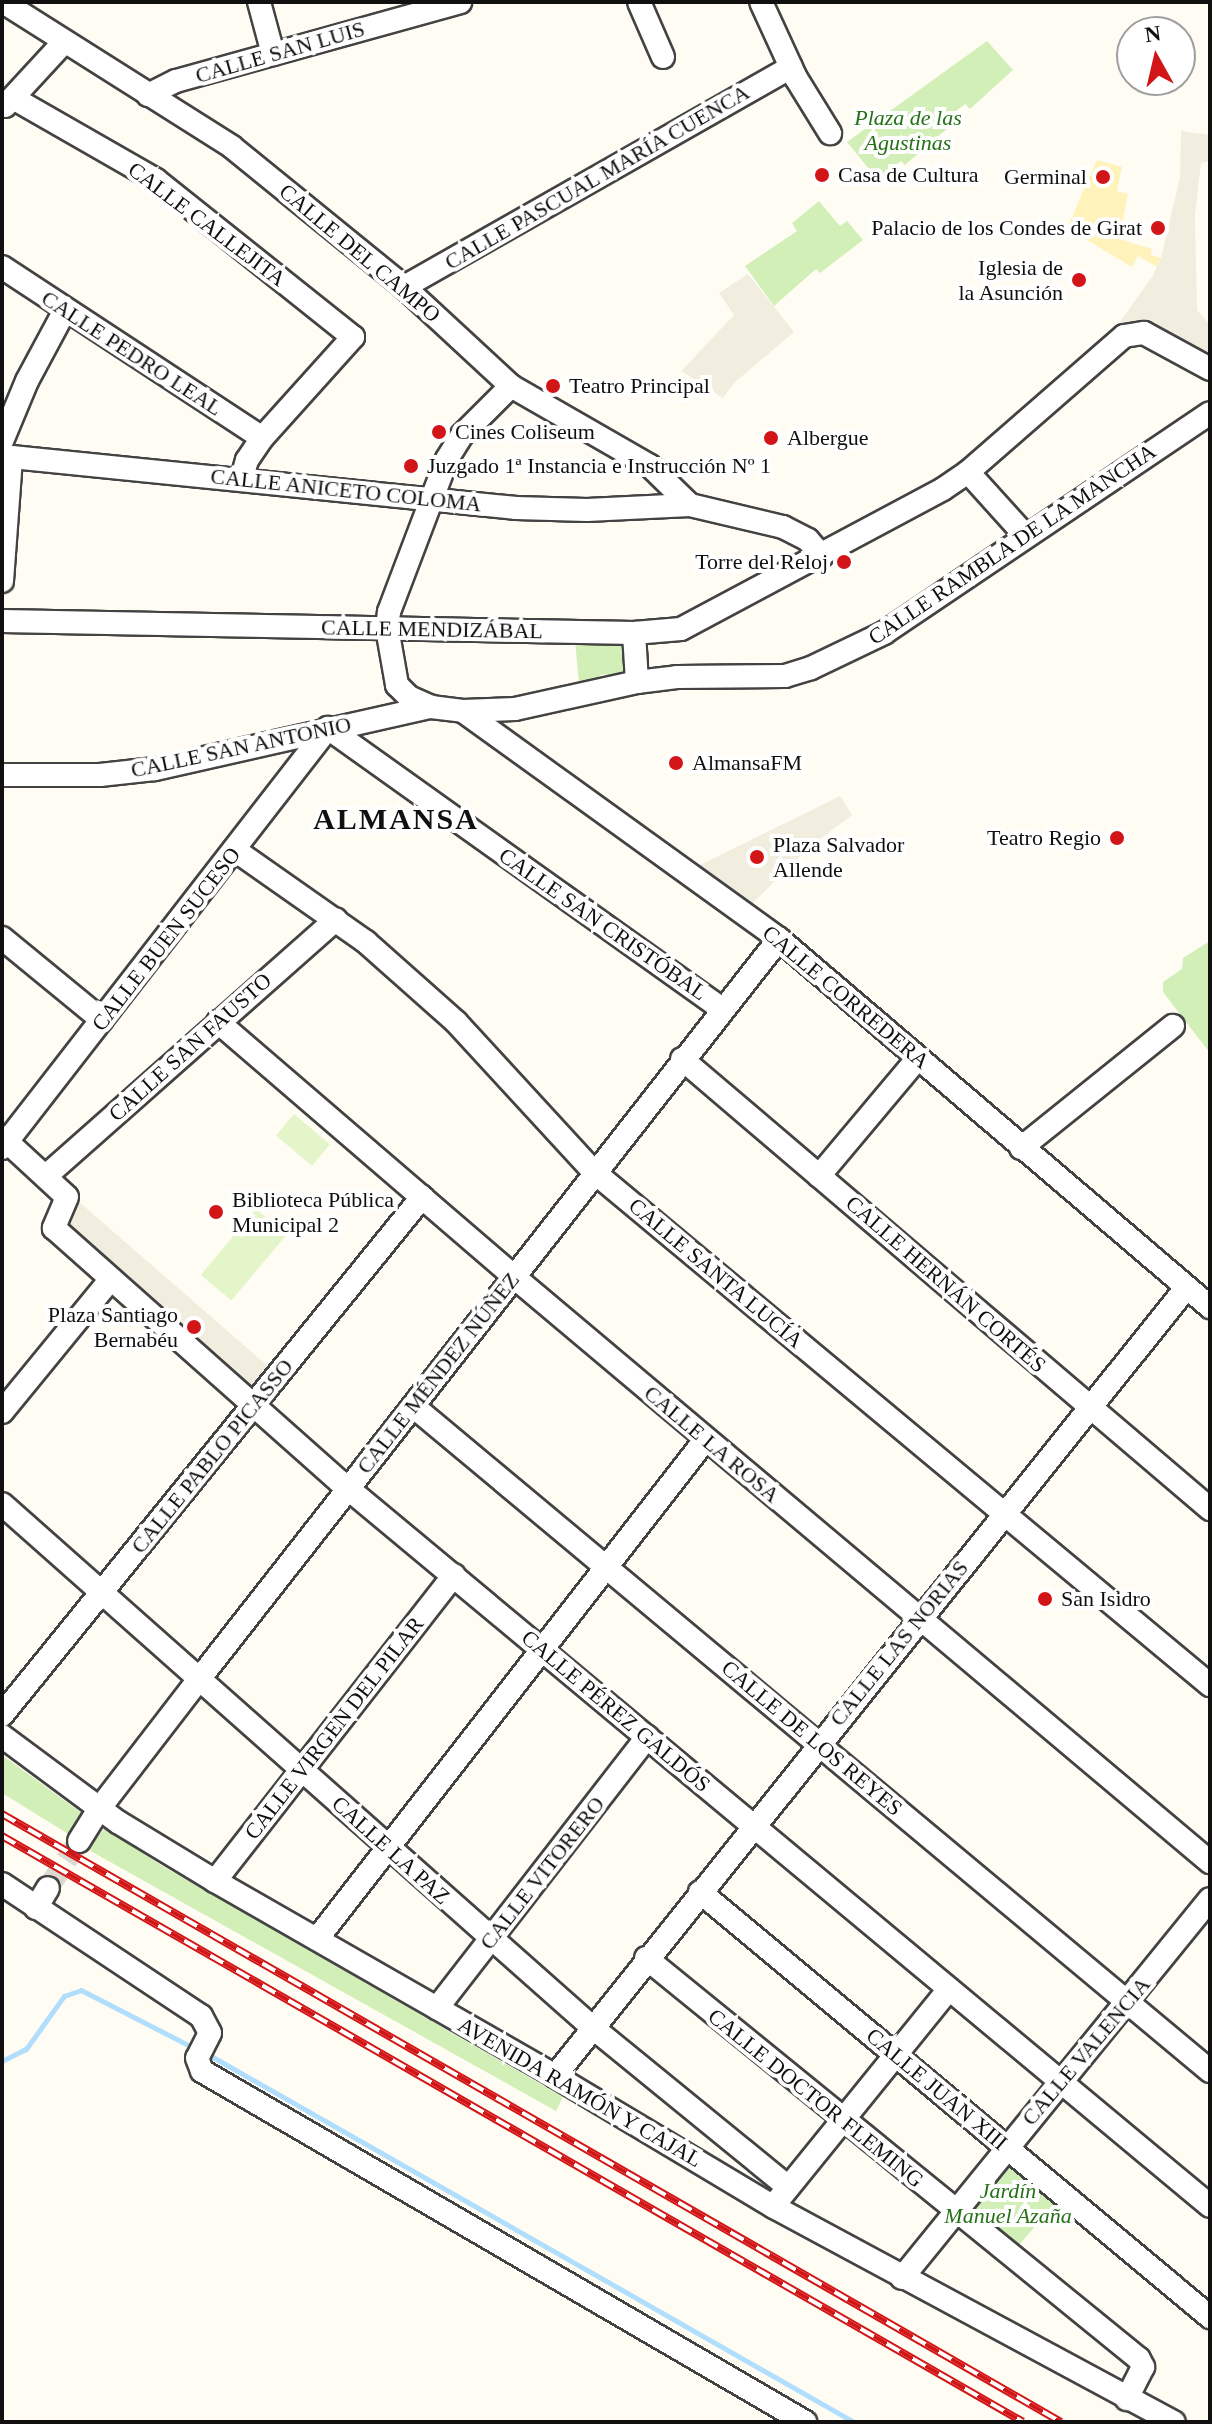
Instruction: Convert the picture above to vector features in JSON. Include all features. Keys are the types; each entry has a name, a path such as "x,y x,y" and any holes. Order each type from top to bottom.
{"street":[{"path":"259,2 273,54"},
{"name":"CALLE SAN LUIS","path":"148,95 176,81 460,2"},
{"path":"639,2 663,57"},
{"path":"761,2 791,67 830,133"},
{"name":"CALLE DEL CAMPO","path":"8,6 232,147 404,287 511,386 650,466 690,505"},
{"path":"8,103 64,42"},
{"name":"CALLE PASCUAL MARÍA CUENCA","path":"404,287 791,67"},
{"name":"CALLE CALLEJITA","path":"8,103 156,180 353,337 262,438"},
{"name":"CALLE PEDRO LEAL","path":"2,267 262,438"},
{"path":"2,581 5,451 27,381 65,310"},
{"name":"CALLE MENDIZÁBAL","path":"2,621 634,633 688,628 832,551 968,472 1129,334 1144,333 1210,369"},
{"path":"431,707 409,697 397,685 387,628 430,497 447,459 462,435 511,386"},
{"name":"CALLE RAMBLA DE LA MANCHA","path":"431,707 463,711 549,704 637,682 677,677 785,676 811,668 884,633 1210,413"},
{"path":"242,478 247,460 262,438"},
{"name":"CALLE ANICETO COLOMA","path":"5,451 549,510 690,505 783,527 832,551"},
{"path":"968,472 1025,535"},
{"path":"634,633 637,682"},
{"name":"CALLE SAN ANTONIO","path":"2,775 100,775 155,769 431,707"},
{"name":"CALLE CORREDERA","path":"463,711 779,939 1210,1307"},
{"name":"CALLE BUEN SUCESO","path":"4,1142 328,728"},
{"name":"CALLE SAN CRISTÓBAL","path":"328,728 722,1009"},
{"name":"CALLE SANTA LUCÍA","path":"235,850 336,919 456,1022 594,1172 1210,1685"},
{"name":"CALLE SAN FAUSTO","path":"46,1176 336,919"},
{"path":"2,938 102,1020"},
{"name":"CALLE MÉNDEZ NÚÑEZ","path":"79,1841 99,1809 200,1678 779,939"},
{"name":"CALLE LA ROSA","path":"218,1022 513,1276 1210,1862"},
{"path":"1021,1148 1173,1026"},
{"path":"819,1176 918,1058"},
{"name":"CALLE HERNÁN CORTÉS","path":"682,1059 1210,1509"},
{"path":"4,1142 46,1176"},
{"name":"CALLE PÉREZ GALDÓS","path":"46,1176 67,1197 54,1228 111,1279 349,1488 1210,2206"},
{"name":"CALLE PABLO PICASSO","path":"2,1715 422,1197"},
{"path":"2,1412 111,1279"},
{"name":"CALLE LAS NORIAS","path":"555,2076 646,1958 1186,1288"},
{"name":"CALLE DE LOS REYES","path":"413,1406 1210,2071"},
{"path":"317,1939 706,1439"},
{"name":"CALLE LA PAZ","path":"2,1504 592,2027 788,2187"},
{"name":"CALLE VIRGEN DEL PILAR","path":"215,1881 454,1575"},
{"name":"AVENIDA RAMÓN Y CAJAL","path":"2,1736 99,1809 215,1881 555,2076 774,2207 1174,2422"},
{"name":"CALLE VITORERO","path":"437,2008 647,1737"},
{"path":"2,1884 201,2016 210,2033 197,2058 202,2071 805,2422"},
{"path":"36,1908 48,1888"},
{"name":"CALLE JUAN XIII","path":"700,1892 1210,2317"},
{"name":"CALLE VALENCIA","path":"902,2278 953,2211 1210,1899"},
{"name":"CALLE DOCTOR FLEMING","path":"646,1958 841,2120 1139,2359 1143,2367 1127,2399"},
{"path":"774,2207 949,1989"}],"green space":[{"name":"Plaza de las Agustinas","path":"987,41 1013,70 970,109 965,104 952,114 957,120 905,165 901,161 877,179 847,142"},
{"path":"819,201 840,226 847,221 863,240 820,273 816,269 774,306 745,266 797,231 792,223"},
{"path":"575,640 628,641 630,674 607,678 606,674 600,675 600,680 579,683"},
{"path":"1210,941 1210,1053 1163,992 1163,982 1182,969 1183,958"},
{"path":"294,1114 330,1144 312,1166 276,1135"},
{"path":"256,1209 287,1235 231,1301 201,1275"},
{"path":"2,1755 83,1814 70,1835 2,1793"},
{"path":"105,1828 159,1864 563,2097 556,2111 87,1849"},
{"name":"Jardín Manuel Azaña","path":"1007,2146 1063,2195 1007,2259 951,2210"}],"sand":[{"path":"1097,160 1122,167 1117,191 1128,194 1119,239 1152,249 1151,255 1161,258 1157,267 1138,256 1132,267 1067,228"}],"shaded area":[{"path":"1181,131 1210,135 1210,161 1201,163 1195,215 1197,310 1210,325 1210,369 1117,326 1152,277 1161,258 1180,177"},
{"path":"748,274 794,332 734,383 723,398 681,371 734,315 719,293"},
{"name":"Plaza Salvador Allende","path":"840,796 852,815 807,849 744,912 686,872"},
{"name":"Plaza Santiago Bernabéu","path":"70,1194 278,1375 253,1404 45,1223"}],"waterway":[{"path":"2,2061 26,2049 64,1996 81,1990 192,2047"},
{"path":"211,2056 854,2422"}],"tunnel":[{"path":"48,1888 79,1841"}],"railway":[{"path":"2,1814 1061,2422"},
{"path":"2,1836 1023,2422"}],"place":[{"name":"Casa de Cultura","path":"822,175"},
{"name":"Germinal","path":"1103,177"},
{"name":"Palacio de los Condes de Girat","path":"1158,228"},
{"name":"Iglesia de la Asunción","path":"1079,280"},
{"name":"Teatro Principal","path":"553,386"},
{"name":"Cines Coliseum","path":"439,432"},
{"name":"Albergue","path":"771,438"},
{"name":"Juzgado 1ª Instancia e Instrucción Nº 1","path":"411,466"},
{"name":"Torre del Reloj","path":"844,562"},
{"name":"AlmansaFM","path":"676,763"},
{"name":"Teatro Regio","path":"1117,838"},
{"name":"Plaza Salvador Allende","path":"757,857"},
{"name":"Biblioteca Pública Municipal 2","path":"216,1212"},
{"name":"Plaza Santiago Bernabéu","path":"194,1327"},
{"name":"San Isidro","path":"1045,1599"}],"district":[{"name":"ALMANSA","path":"396,819"}]}
